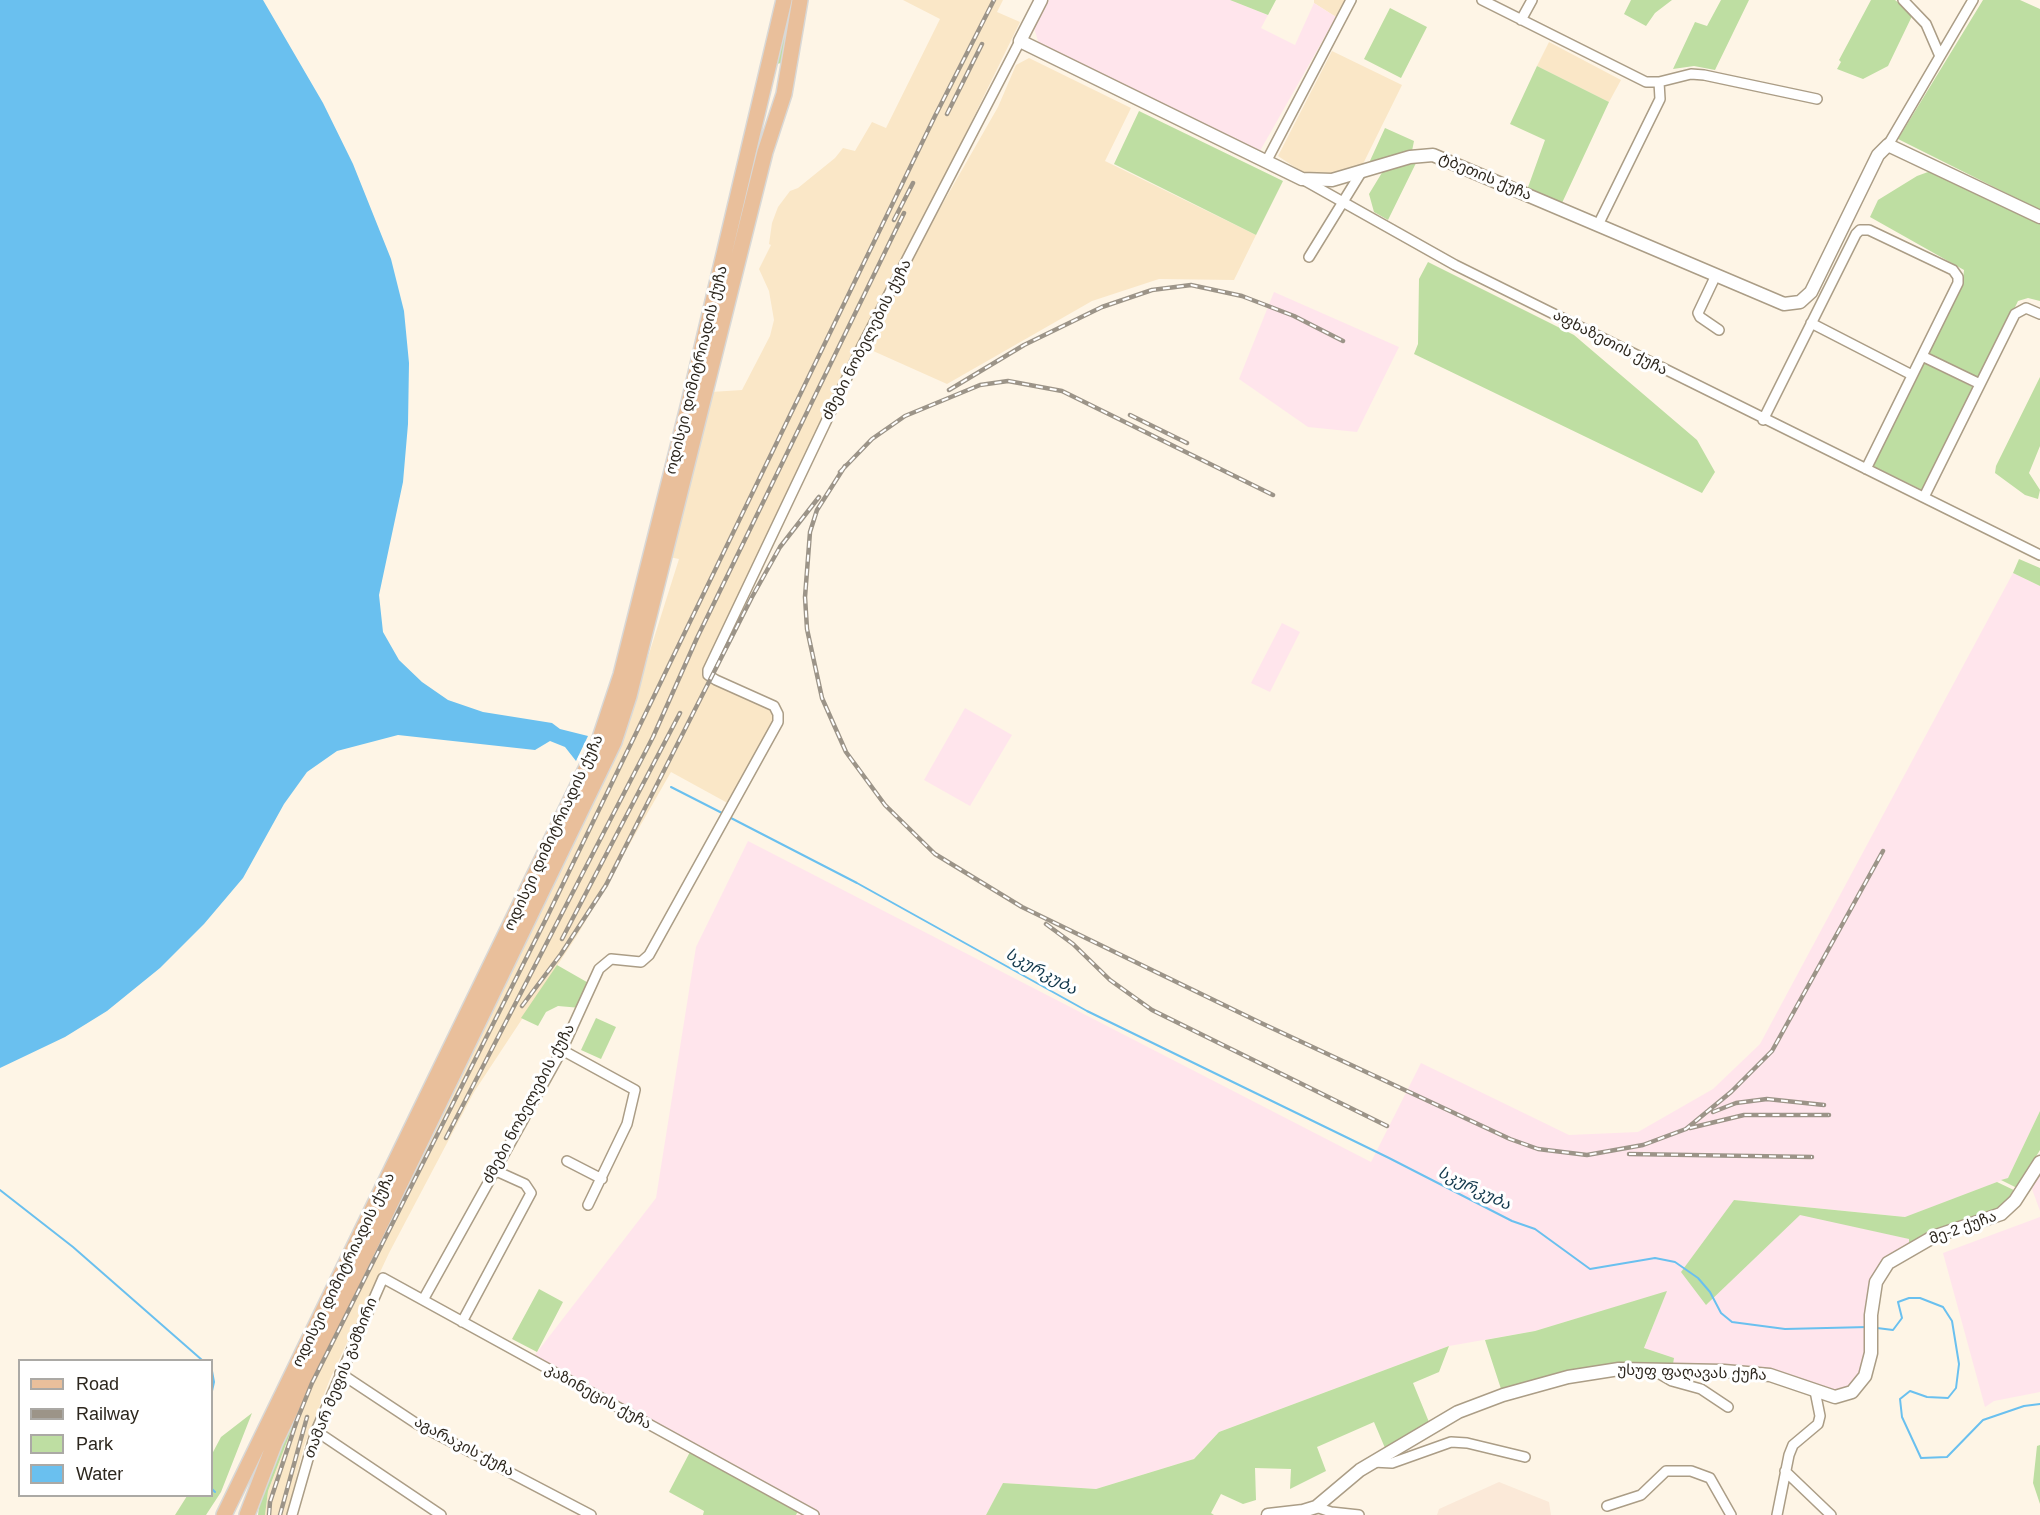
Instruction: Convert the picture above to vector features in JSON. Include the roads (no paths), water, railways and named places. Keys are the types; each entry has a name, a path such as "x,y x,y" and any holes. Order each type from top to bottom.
{"main road":[{"path":"784,0 766,76 777,76 786,84"},
{"path":"786,84 800,0"},
{"name":"ოდისეი დიმიტრიადის ქუჩა","path":"224,1515 598,744 627,652 766,76"},
{"name":"ოდისეი დიმიტრიადის ქუჩა","path":"247,1515 275,1442 614,742 629,696 725,309 786,84"},
{"path":"760,105 765,111 777,115"}],"street":[{"name":"ძმები ნობელების ქუჩა","path":"423,1300 562,1050 603,965 617,959 641,962 649,955 778,722 778,714 774,706 716,680 708,675 708,669 862,346 1041,0"},
{"path":"1266,162 1350,0"},
{"path":"1482,0 1646,82 1659,82 1691,74 1704,75 1817,99"},
{"path":"1521,20 1532,0"},
{"path":"1903,0 1926,24 1939,54"},
{"path":"1840,270 1824,264 1880,152 1888,145 1939,54 1973,0"},
{"name":"ტბეთის ქუჩა","path":"1020,41 1302,179 1332,180 1419,155 1433,155 1784,304 1800,302 1811,292 1824,264"},
{"path":"1598,225 1660,99 1659,82"},
{"path":"1888,145 2040,217"},
{"path":"1309,257 1362,171"},
{"name":"აფხაზეთის ქუჩა","path":"1302,179 1455,265 1763,420 2040,555"},
{"path":"1763,420 1856,234 1865,229 1953,270 1958,277 1958,284 1866,469"},
{"path":"1716,275 1698,313 1700,317 1719,330"},
{"path":"1924,497 2015,314 2026,308 2040,314"},
{"path":"1811,323 1912,375"},
{"path":"1922,356 1980,384"},
{"path":"562,1050 635,1090 627,1124 588,1205"},
{"path":"567,1161 602,1179"},
{"name":"მე-2 ქუჩა","path":"1876,1282 1888,1263 1909,1249 1983,1222 2007,1210 2040,1162"},
{"path":"462,1322 531,1193 525,1184 494,1170"},
{"name":"კაზინეცის ქუჩა","path":"383,1278 801,1512 814,1515"},
{"name":"თამარ მეფის გამზირი","path":"292,1515 316,1431 383,1278"},
{"name":"უსუფ ფაღავას ქუჩა","path":"1316,1507 1348,1478 1445,1419 1487,1401 1568,1377 1620,1369 1770,1375 1834,1398 1852,1392 1865,1376 1871,1353 1871,1321 1876,1282"},
{"path":"1651,1369 1672,1382 1701,1389 1728,1407"},
{"name":"აგარაკის ქუჩა","path":"340,1373 417,1424 591,1515"},
{"path":"1777,1515 1785,1471 1793,1445 1818,1424 1820,1416 1815,1391"},
{"path":"316,1431 441,1515"},
{"path":"1373,1462 1392,1463 1450,1442 1467,1443 1525,1457"},
{"path":"1607,1506 1641,1496 1666,1471 1691,1471 1710,1478 1731,1515"},
{"path":"1785,1471 1831,1515"},
{"path":"1268,1515 1303,1511 1316,1507 1331,1512 1359,1515"}],"water":[{"path":"0,0 263,0 323,103 353,164 391,259 404,311 409,363 408,424 403,482 379,595 383,632 399,660 422,682 448,700 483,712 552,723 560,729 588,736 576,761 565,747 550,741 535,750 398,735 337,751 307,772 284,804 243,878 204,924 160,968 107,1011 65,1037 0,1068"}],"waterway":[{"name":"სკურკუბა","path":"671,787 724,814"},
{"name":"სკურკუბა","path":"729,817 857,883 1087,1011 1389,1158 1512,1221 1535,1229 1590,1269 1655,1258 1675,1262 1698,1278 1710,1292 1721,1313 1732,1322 1785,1329 1868,1327"},
{"path":"0,1190 73,1247 201,1359"},
{"name":"სკურკუბა","path":"1877,1328 1893,1330 1902,1318 1898,1302 1909,1298 1920,1298 1943,1307 1952,1321 1959,1364 1956,1388 1948,1398 1927,1397 1910,1391 1900,1399 1902,1417 1921,1458 1947,1457 1983,1420 2024,1406 2040,1404"},
{"path":"213,1376 213,1386"}],"railway":[{"path":"269,1515 270,1502 297,1420 312,1383 546,919 935,116 994,0"},
{"path":"947,114 982,44"},
{"path":"894,220 913,183"},
{"path":"446,1138 653,737 697,638 904,213"},
{"path":"949,390 1024,345 1102,307 1152,290 1191,285 1242,296 1294,316 1343,341"},
{"path":"840,472 872,439 905,416 980,385 1008,381 1062,391 1273,495"},
{"path":"1130,415 1187,443"},
{"path":"845,466 817,510 810,532 805,597 807,629 822,698 846,752 885,805 935,854 1022,907 1261,1023 1510,1139 1538,1149 1587,1155 1643,1145 1686,1129 1731,1092 1772,1051 1883,851"},
{"path":"522,1006 561,954 606,885 752,597 780,547 819,497"},
{"path":"562,939 680,713"},
{"path":"1046,924 1073,944 1110,980 1152,1010 1387,1126"},
{"path":"1713,1112 1736,1103 1767,1099 1824,1105"},
{"path":"1690,1128 1744,1115 1829,1115"},
{"path":"1629,1154 1812,1157"},
{"path":"280,1515 307,1417"}]}
